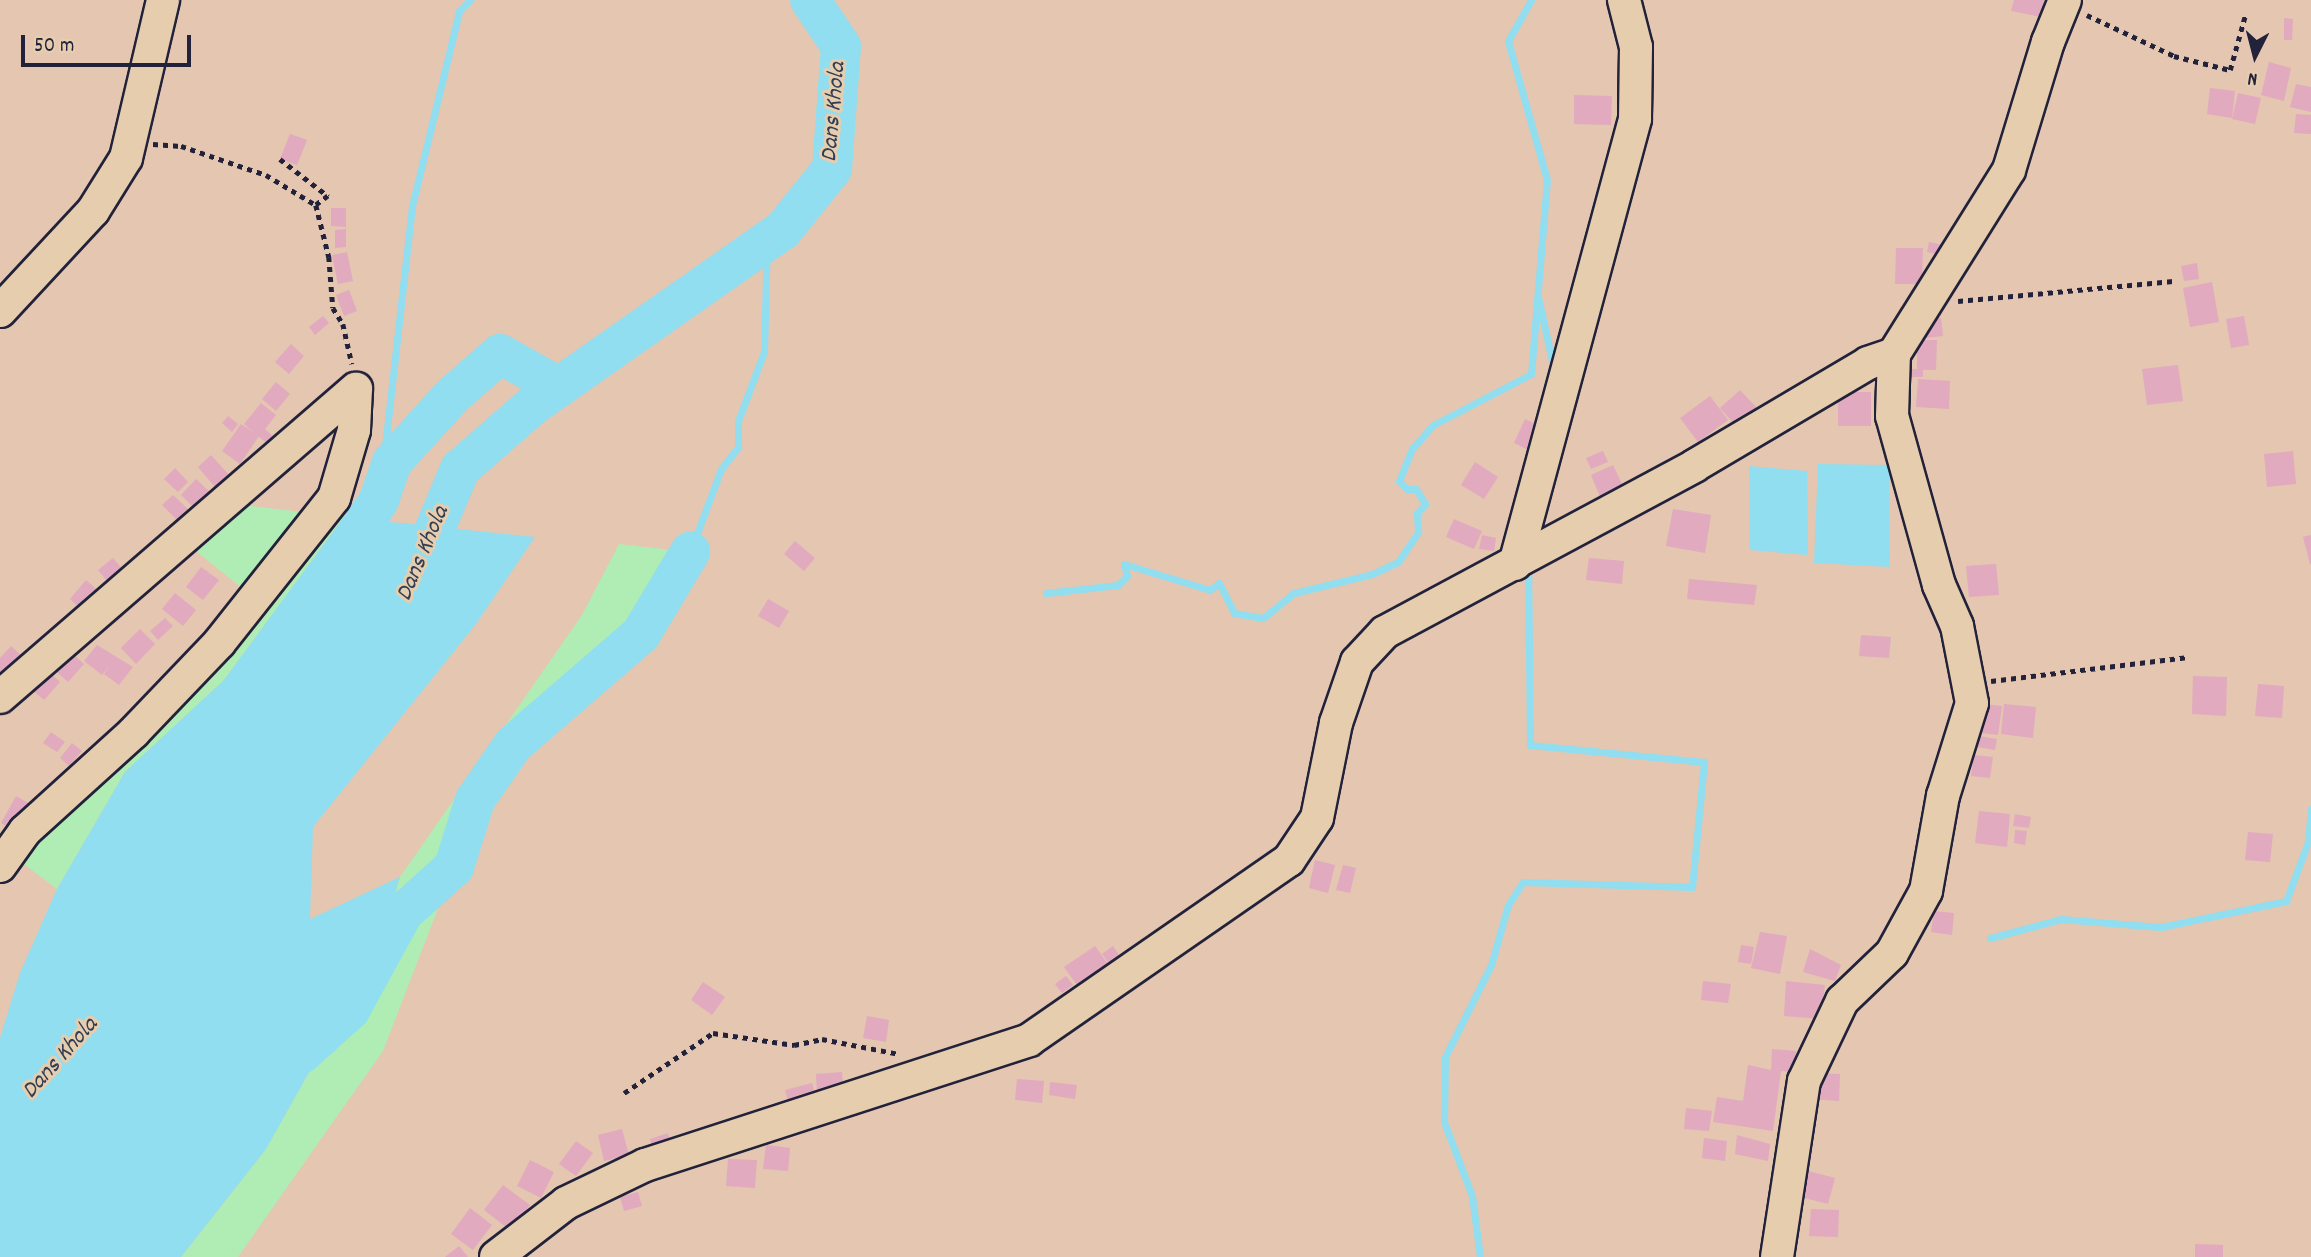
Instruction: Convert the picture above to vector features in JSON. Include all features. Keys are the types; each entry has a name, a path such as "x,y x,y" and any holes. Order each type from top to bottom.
{"street":[{"path":"0,311 93,211 126,158 163,0"},
{"path":"1515,564 1636,119 1636,47 1623,0"},
{"path":"1777,1257 1804,1081 1842,1001 1892,953 1926,891 1943,796 1972,703 1957,626 1939,585 1892,416 1894,354 2009,170 2065,2"},
{"path":"496,1257 566,1203 645,1165 1029,1040 1251,889 1289,860 1317,818 1336,723 1357,662 1385,632 1440,605 1694,466 1868,363 1894,354"},
{"path":"0,697 356,389"},
{"path":"3,856 25,831 134,732 219,643 334,498 354,430 356,389"}],"path":[{"path":"2065,2 2174,56 2230,70 2245,16"},
{"path":"128,143 181,146 266,175 316,205 331,269 332,307 343,324 356,389"},
{"path":"280,159 328,196 316,205"},
{"path":"1925,304 2173,281"},
{"path":"1968,684 2189,657"},
{"path":"624,1093 713,1033 794,1045 822,1039 908,1057"}],"green space":[{"path":"217,502 344,517 224,680 125,772 57,889 9,853 254,598 180,538"},
{"path":"619,544 690,552 641,634 513,745 475,800 454,867 383,1051 238,1257 181,1257 266,1149 341,1015 389,914 400,877 582,615"}],"water":[{"path":"1818,464 1889,465 1890,567 1814,563"},
{"path":"1749,466 1807,471 1808,555 1750,550"},
{"path":"344,517 535,537 476,624 313,827 310,919 400,877 389,914 341,1015 266,1149 181,1257 0,1257 0,1038 20,973 57,889 125,772 224,680"}],"building":[{"path":"2014,0 2044,0 2041,17 2011,11"},
{"path":"2284,18 2293,19 2292,40 2284,40"},
{"path":"2269,62 2291,68 2284,101 2261,95"},
{"path":"2296,84 2311,87 2311,112 2290,107"},
{"path":"2210,88 2235,91 2232,118 2207,114"},
{"path":"2238,93 2261,98 2255,124 2232,119"},
{"path":"1574,95 1612,96 1611,125 1574,124"},
{"path":"2296,114 2311,115 2311,134 2294,133"},
{"path":"290,134 307,140 297,165 280,159"},
{"path":"331,208 346,208 346,227 331,226"},
{"path":"346,229 346,247 335,248 335,230"},
{"path":"1929,242 1942,245 1941,255 1927,252"},
{"path":"1896,248 1923,248 1922,284 1895,284"},
{"path":"347,252 353,281 338,284 332,255"},
{"path":"2197,263 2199,279 2184,281 2181,266"},
{"path":"2212,282 2219,322 2190,327 2183,288"},
{"path":"349,290 357,311 344,316 336,295"},
{"path":"323,316 329,323 315,335 309,327"},
{"path":"2244,316 2249,345 2231,348 2226,319"},
{"path":"1941,318 1943,336 1925,338 1923,320"},
{"path":"1917,340 1937,340 1936,370 1923,370 1923,377 1905,377 1905,369 1917,369"},
{"path":"291,344 304,356 289,374 275,362"},
{"path":"2178,365 2183,401 2147,405 2142,369"},
{"path":"1918,379 1950,381 1949,409 1916,407"},
{"path":"276,382 290,394 276,411 262,399"},
{"path":"1740,390 1757,408 1737,427 1720,408"},
{"path":"1838,392 1871,392 1871,426 1838,426"},
{"path":"1710,396 1728,420 1698,442 1680,418"},
{"path":"261,403 276,415 265,429 276,439 270,446 244,424"},
{"path":"228,416 238,424 232,432 222,423"},
{"path":"1525,419 1548,430 1536,454 1514,443"},
{"path":"241,424 259,436 240,464 222,451"},
{"path":"1603,451 1608,462 1591,469 1586,458"},
{"path":"2293,451 2296,484 2267,487 2264,454"},
{"path":"211,455 229,475 215,487 198,467"},
{"path":"1475,462 1498,477 1484,499 1461,485"},
{"path":"1613,465 1623,486 1600,497 1591,475"},
{"path":"175,468 188,482 178,492 164,479"},
{"path":"196,479 211,493 195,509 181,495"},
{"path":"173,495 192,513 181,524 162,505"},
{"path":"1673,509 1711,515 1705,553 1666,546"},
{"path":"1454,519 1482,531 1474,549 1446,537"},
{"path":"1482,535 1496,538 1494,551 1479,549"},
{"path":"2311,535 2311,564 2310,564 2303,537"},
{"path":"795,541 815,558 804,571 784,554"},
{"path":"113,558 129,577 114,590 98,570"},
{"path":"1589,558 1624,561 1622,584 1586,580"},
{"path":"1996,564 1999,595 1969,597 1966,566"},
{"path":"201,567 219,580 203,600 186,587"},
{"path":"1689,579 1757,585 1754,605 1687,599"},
{"path":"86,580 105,597 88,616 70,599"},
{"path":"175,593 196,610 183,626 162,609"},
{"path":"768,599 789,611 779,628 758,616"},
{"path":"165,618 173,626 158,640 150,631"},
{"path":"140,629 155,644 136,664 121,648"},
{"path":"1861,635 1891,637 1889,658 1859,656"},
{"path":"97,645 133,667 119,685 104,674 110,665 102,675 84,661"},
{"path":"11,646 27,661 9,680 0,672 0,658"},
{"path":"70,651 84,664 68,682 53,669"},
{"path":"49,672 60,682 44,700 32,690"},
{"path":"2193,676 2227,677 2226,716 2192,714"},
{"path":"2258,684 2284,686 2282,718 2255,716"},
{"path":"1984,704 2002,706 1998,735 1981,733"},
{"path":"2004,704 2036,707 2033,738 2001,734"},
{"path":"51,732 65,742 57,752 43,743"},
{"path":"1973,735 1997,739 1995,750 1971,746"},
{"path":"72,743 82,751 69,766 60,758"},
{"path":"1974,755 1993,757 1990,778 1971,776"},
{"path":"16,796 28,803 13,830 1,823"},
{"path":"1979,811 2010,814 2007,847 1975,843"},
{"path":"2015,814 2031,817 2029,828 2013,826"},
{"path":"2015,830 2027,831 2025,845 2014,843"},
{"path":"2248,832 2273,834 2270,862 2245,860"},
{"path":"1315,860 1335,865 1328,893 1309,888"},
{"path":"1343,865 1356,868 1350,893 1336,890"},
{"path":"1934,911 1954,913 1952,935 1931,932"},
{"path":"1760,932 1787,936 1780,974 1751,968"},
{"path":"1741,945 1754,947 1751,964 1738,962"},
{"path":"1095,946 1110,967 1079,988 1064,967"},
{"path":"1113,946 1121,958 1110,965 1102,954"},
{"path":"1810,949 1841,965 1835,981 1803,972"},
{"path":"1066,976 1073,985 1062,993 1055,984"},
{"path":"1703,981 1731,984 1728,1003 1701,1000"},
{"path":"1786,981 1825,985 1821,1019 1784,1016"},
{"path":"703,982 725,997 712,1015 691,1000"},
{"path":"867,1016 889,1020 886,1042 863,1038"},
{"path":"1772,1049 1796,1051 1794,1072 1781,1071 1773,1131 1713,1122 1717,1097 1743,1101 1748,1065 1771,1070"},
{"path":"842,1072 843,1091 817,1093 816,1074"},
{"path":"1813,1073 1840,1074 1839,1101 1812,1099"},
{"path":"1017,1079 1044,1081 1042,1103 1015,1100"},
{"path":"1050,1082 1077,1085 1075,1099 1049,1095"},
{"path":"812,1083 816,1098 789,1105 785,1090"},
{"path":"1686,1108 1712,1111 1709,1131 1684,1129"},
{"path":"622,1129 629,1155 604,1161 598,1135"},
{"path":"668,1133 672,1147 654,1152 650,1139"},
{"path":"1737,1135 1770,1144 1768,1161 1735,1154"},
{"path":"1704,1138 1727,1141 1725,1161 1702,1158"},
{"path":"576,1141 593,1153 576,1176 559,1164"},
{"path":"766,1145 790,1148 788,1171 763,1169"},
{"path":"728,1159 757,1160 755,1188 726,1186"},
{"path":"530,1160 554,1172 541,1198 517,1186"},
{"path":"1808,1171 1835,1178 1828,1204 1801,1197"},
{"path":"503,1185 530,1205 510,1230 484,1210"},
{"path":"638,1192 642,1206 624,1211 620,1197"},
{"path":"470,1208 492,1225 473,1250 451,1234"},
{"path":"1811,1209 1839,1210 1838,1237 1809,1236"},
{"path":"2195,1244 2223,1245 2223,1257 2195,1257"},
{"path":"459,1246 468,1257 445,1257"}],"waterway":[{"path":"379,500 412,206 459,11 470,0"},
{"name":"Dans Khola","path":"415,577 460,469 533,405 783,230 832,169 841,46 810,0"},
{"path":"1046,593 1118,585 1127,576 1124,564 1210,590 1219,583 1234,613 1263,618 1294,593 1372,574 1398,562 1418,532 1417,513 1425,504 1416,489 1407,489 1399,481 1412,449 1433,425 1531,374 1547,180 1508,41 1531,0"},
{"path":"690,552 721,469 738,447 738,421 764,352 767,241"},
{"path":"1538,297 1554,370"},
{"path":"336,565 379,500 392,462 452,396 500,354 559,387"},
{"path":"301,1054 350,1010 403,913 454,867 475,800 513,745 641,634 690,552"},
{"path":"1480,1257 1472,1196 1444,1122 1445,1057 1491,965 1508,905 1523,882 1692,887 1704,762 1530,745 1528,566"},
{"path":"1990,938 2061,919 2161,927 2286,901 2308,842 2311,809"}]}
